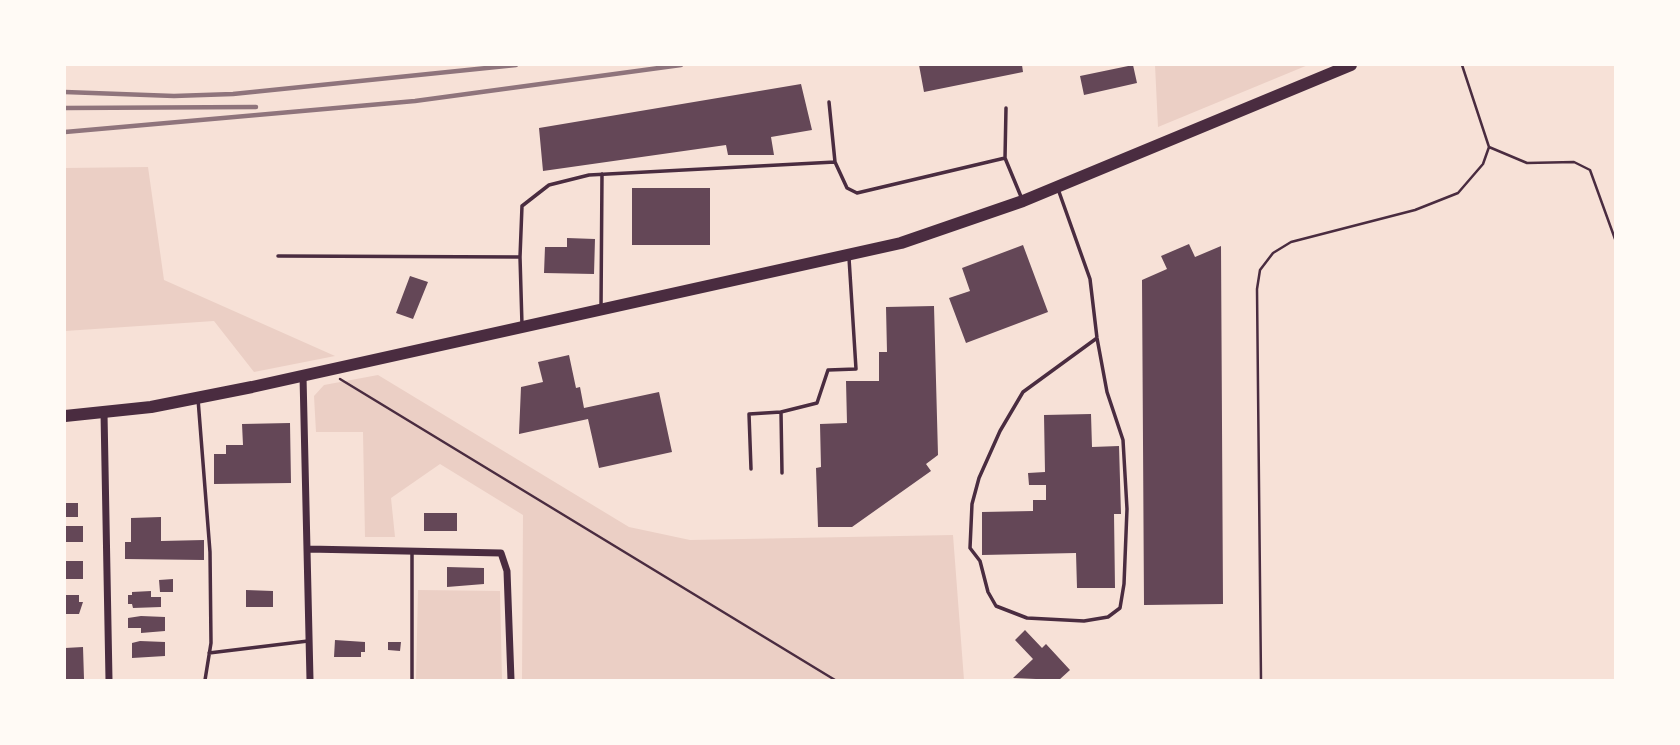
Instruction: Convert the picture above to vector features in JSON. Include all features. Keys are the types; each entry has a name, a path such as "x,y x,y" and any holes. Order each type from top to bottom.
{"main road":[{"path":"65,416 104,413 303,376 848,256 958,226 1350,65"}],"street":[{"path":"303,376 310,680"},
{"path":"104,413 109,680"},
{"path":"308,549 501,553 508,571 511,680"}],"lane":[{"path":"829,102 835,162 847,188 857,192 1005,158"},
{"path":"1006,107 1005,158 1023,201"},
{"path":"522,327 522,205 548,185 602,174 835,162"},
{"path":"601,310 602,174"},
{"path":"1057,187 1090,279 1107,393 1123,440 1128,509 1125,584 1119,608 1108,617 1084,621 1027,618 996,606 988,592 980,561 970,548 972,504 979,478 1000,431 1023,392 1097,338"},
{"path":"278,256 520,257"},
{"path":"751,469 749,414 781,412 817,403 828,370 856,369 848,256"},
{"path":"198,397 210,552 209,653 205,680"},
{"path":"781,412 782,473"},
{"path":"412,551 412,680"},
{"path":"209,653 309,641"}],"path":[{"path":"1261,680 1257,289 1260,270 1273,253 1291,242 1415,210 1458,193 1483,164 1489,147 1462,65"},
{"path":"1489,147 1527,163 1574,162 1590,170 1615,239"},
{"path":"326,370 835,680"}],"shaded area":[{"path":"1155,65 1308,65 1158,127"},
{"path":"148,167 164,280 335,356 254,372 214,321 65,331 65,168"},
{"path":"378,375 629,527 690,540 953,535 964,680 522,680 523,515 440,464 391,498 395,537 365,537 363,432 316,432 314,396 324,385"},
{"path":"418,590 500,591 502,680 416,680"}],"building":[{"path":"919,65 1022,65 1023,72 924,92"},
{"path":"1133,65 1137,83 1084,95 1080,76"},
{"path":"801,84 812,130 771,137 774,155 728,155 726,145 543,171 539,128"},
{"path":"632,188 710,188 710,245 632,245"},
{"path":"567,238 595,239 594,274 544,273 545,247 567,247"},
{"path":"1189,244 1195,257 1221,246 1223,604 1144,605 1142,280 1167,269 1161,256"},
{"path":"1023,245 1048,312 966,343 949,298 970,291 962,268"},
{"path":"410,276 428,282 413,319 396,313"},
{"path":"934,306 938,455 926,464 931,471 852,527 818,527 816,468 821,467 820,424 847,423 846,381 879,381 879,352 887,352 886,307"},
{"path":"569,355 576,388 580,387 584,408 659,392 672,452 599,468 588,419 519,434 521,387 543,382 538,362"},
{"path":"1091,414 1092,447 1119,446 1121,514 1114,514 1115,588 1077,588 1076,553 982,555 982,512 1033,511 1033,500 1046,500 1046,485 1029,485 1028,473 1045,472 1044,415"},
{"path":"290,423 291,483 214,484 214,454 226,454 226,445 243,445 242,424"},
{"path":"65,503 78,503 78,517 65,517"},
{"path":"424,513 457,513 457,531 424,531"},
{"path":"161,517 161,541 204,540 204,560 125,559 125,542 131,542 131,518"},
{"path":"65,526 83,526 83,542 65,542"},
{"path":"65,561 83,561 83,579 65,579"},
{"path":"447,567 484,568 484,584 447,587"},
{"path":"173,579 173,592 160,592 159,580"},
{"path":"246,590 273,591 273,607 246,607"},
{"path":"151,591 151,597 161,597 161,607 133,608 132,604 128,604 128,595 132,595 132,592"},
{"path":"65,595 79,595 79,602 83,602 79,614 65,614"},
{"path":"165,617 165,631 141,633 141,628 128,628 128,618"},
{"path":"1025,630 1042,648 1046,644 1070,670 1059,680 1013,678 1033,659 1015,640"},
{"path":"335,640 365,642 365,652 361,652 361,657 334,657"},
{"path":"165,642 165,656 132,658 132,643"},
{"path":"388,642 401,642 400,651 388,650"},
{"path":"83,647 84,679 65,679 65,648"}],"railway":[{"path":"65,92 174,96 233,94 516,65"},
{"path":"65,132 415,101 681,65"},
{"path":"65,108 256,107"}]}
